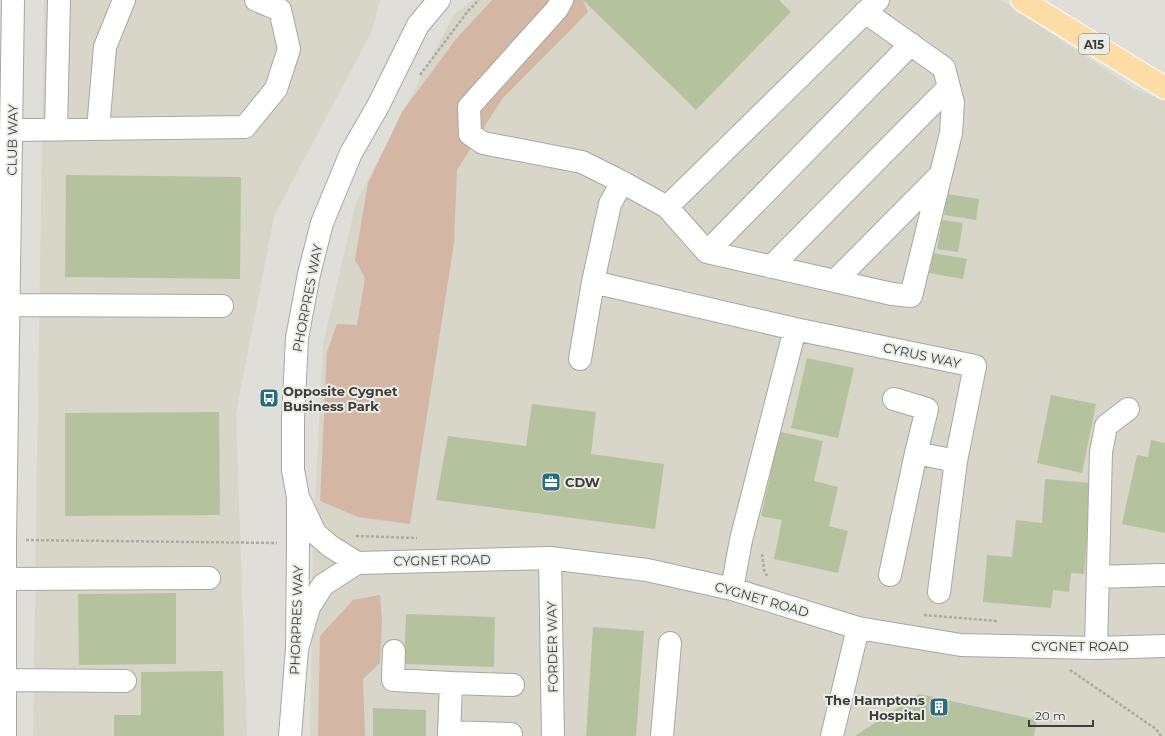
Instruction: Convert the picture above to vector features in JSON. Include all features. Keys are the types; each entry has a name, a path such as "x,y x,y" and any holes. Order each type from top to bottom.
{"main road":[{"name":"A15","path":"1022,0 1165,88"}],"street":[{"name":"CLUB WAY","path":"5,736 5,540 12,130 6,89 13,0"},
{"path":"56,130 59,0"},
{"path":"98,129 105,47 124,0"},
{"path":"12,130 245,127 276,89 289,49 280,10 256,0"},
{"name":"PHORPRES WAY","path":"418,25 424,0"},
{"name":"PHORPRES WAY","path":"290,731 297,649 298,497 293,470 293,419 297,338 309,274 322,224 351,153 378,106 418,25 438,0"},
{"path":"562,0 557,9 469,107 470,134 483,143 582,162 667,207 707,252 892,294 912,296 951,133 953,103 944,68 911,44 872,6 667,207"},
{"path":"707,252 911,44"},
{"path":"770,266 948,87"},
{"path":"834,281 941,174"},
{"path":"580,359 610,204 622,182"},
{"name":"CYRUS WAY","path":"594,282 795,329 975,366 956,461"},
{"path":"9,305 222,306"},
{"path":"732,589 741,540 795,329"},
{"path":"890,575 927,408 894,399"},
{"path":"1096,648 1101,452 1106,426 1128,409"},
{"path":"916,454 956,461 939,592"},
{"path":"290,731 284,680 285,515 293,470"},
{"path":"297,649 309,607 323,585 357,562 330,546 315,533 298,497"},
{"name":"CYGNET ROAD","path":"357,562 550,558 647,570 732,589 858,628 961,645 1096,648 1165,646"},
{"name":"FORDER WAY","path":"550,558 553,736"},
{"path":"1098,577 1165,575"},
{"path":"5,579 209,578"},
{"path":"832,736 858,628"},
{"path":"662,736 670,643"},
{"path":"394,651 393,680 513,685"},
{"path":"5,680 125,681"},
{"path":"451,683 449,734 511,734"}],"path":[{"path":"419,75 468,11 479,0"},
{"path":"354,535 390,538 420,538"},
{"path":"5,540 285,543"},
{"path":"762,551 764,570 767,577"},
{"path":"918,614 997,621"},
{"path":"1064,666 1156,729 1161,736"}],"shaded area":[{"path":"44,0 380,0 372,31 274,216 236,413 247,736 33,736"},
{"path":"472,0 1001,0 1135,89 1165,101 1165,736 310,736 313,541 323,344 356,203 453,16"},
{"path":"492,0 583,0 588,12 502,99 457,170 454,243 410,524 358,517 320,501 327,352 337,324 357,325 365,278 355,260 368,183 402,112 456,39"},
{"path":"380,595 382,621 380,663 363,679 365,736 318,736 320,636 353,600"}],"building":[{"path":"583,0 779,0 791,12 696,110"},
{"path":"66,175 241,177 240,279 65,277"},
{"path":"947,194 979,199 976,220 944,215"},
{"path":"942,220 963,223 958,252 937,249"},
{"path":"933,253 967,259 963,279 929,273"},
{"path":"807,358 854,368 838,438 791,428"},
{"path":"1051,395 1096,404 1082,473 1037,463"},
{"name":"CDW","path":"532,404 596,412 591,454 664,464 655,529 436,500 448,436 526,446"},
{"path":"219,412 220,515 65,516 65,413"},
{"path":"780,432 823,441 814,481 838,487 829,526 848,531 838,573 774,559 782,520 761,516"},
{"path":"1151,440 1165,443 1165,533 1122,524 1137,455 1148,457"},
{"path":"1045,479 1092,483 1084,574 1071,573 1069,592 1053,590 1051,608 983,602 987,555 1012,557 1016,520 1042,523"},
{"path":"176,593 176,664 79,665 78,594"},
{"path":"406,614 495,617 494,667 404,664"},
{"path":"593,627 644,631 636,736 586,736"},
{"path":"223,671 224,736 114,736 114,715 141,715 141,672"},
{"name":"The Hamptons Hospital","path":"919,694 1037,720 1034,736 855,736"},
{"path":"373,708 426,710 426,736 373,736"}],"place":[{"name":"Opposite Cygnet Business Park","path":"269,398"},
{"name":"CDW","path":"551,482"},
{"name":"The Hamptons Hospital","path":"939,707"}]}
